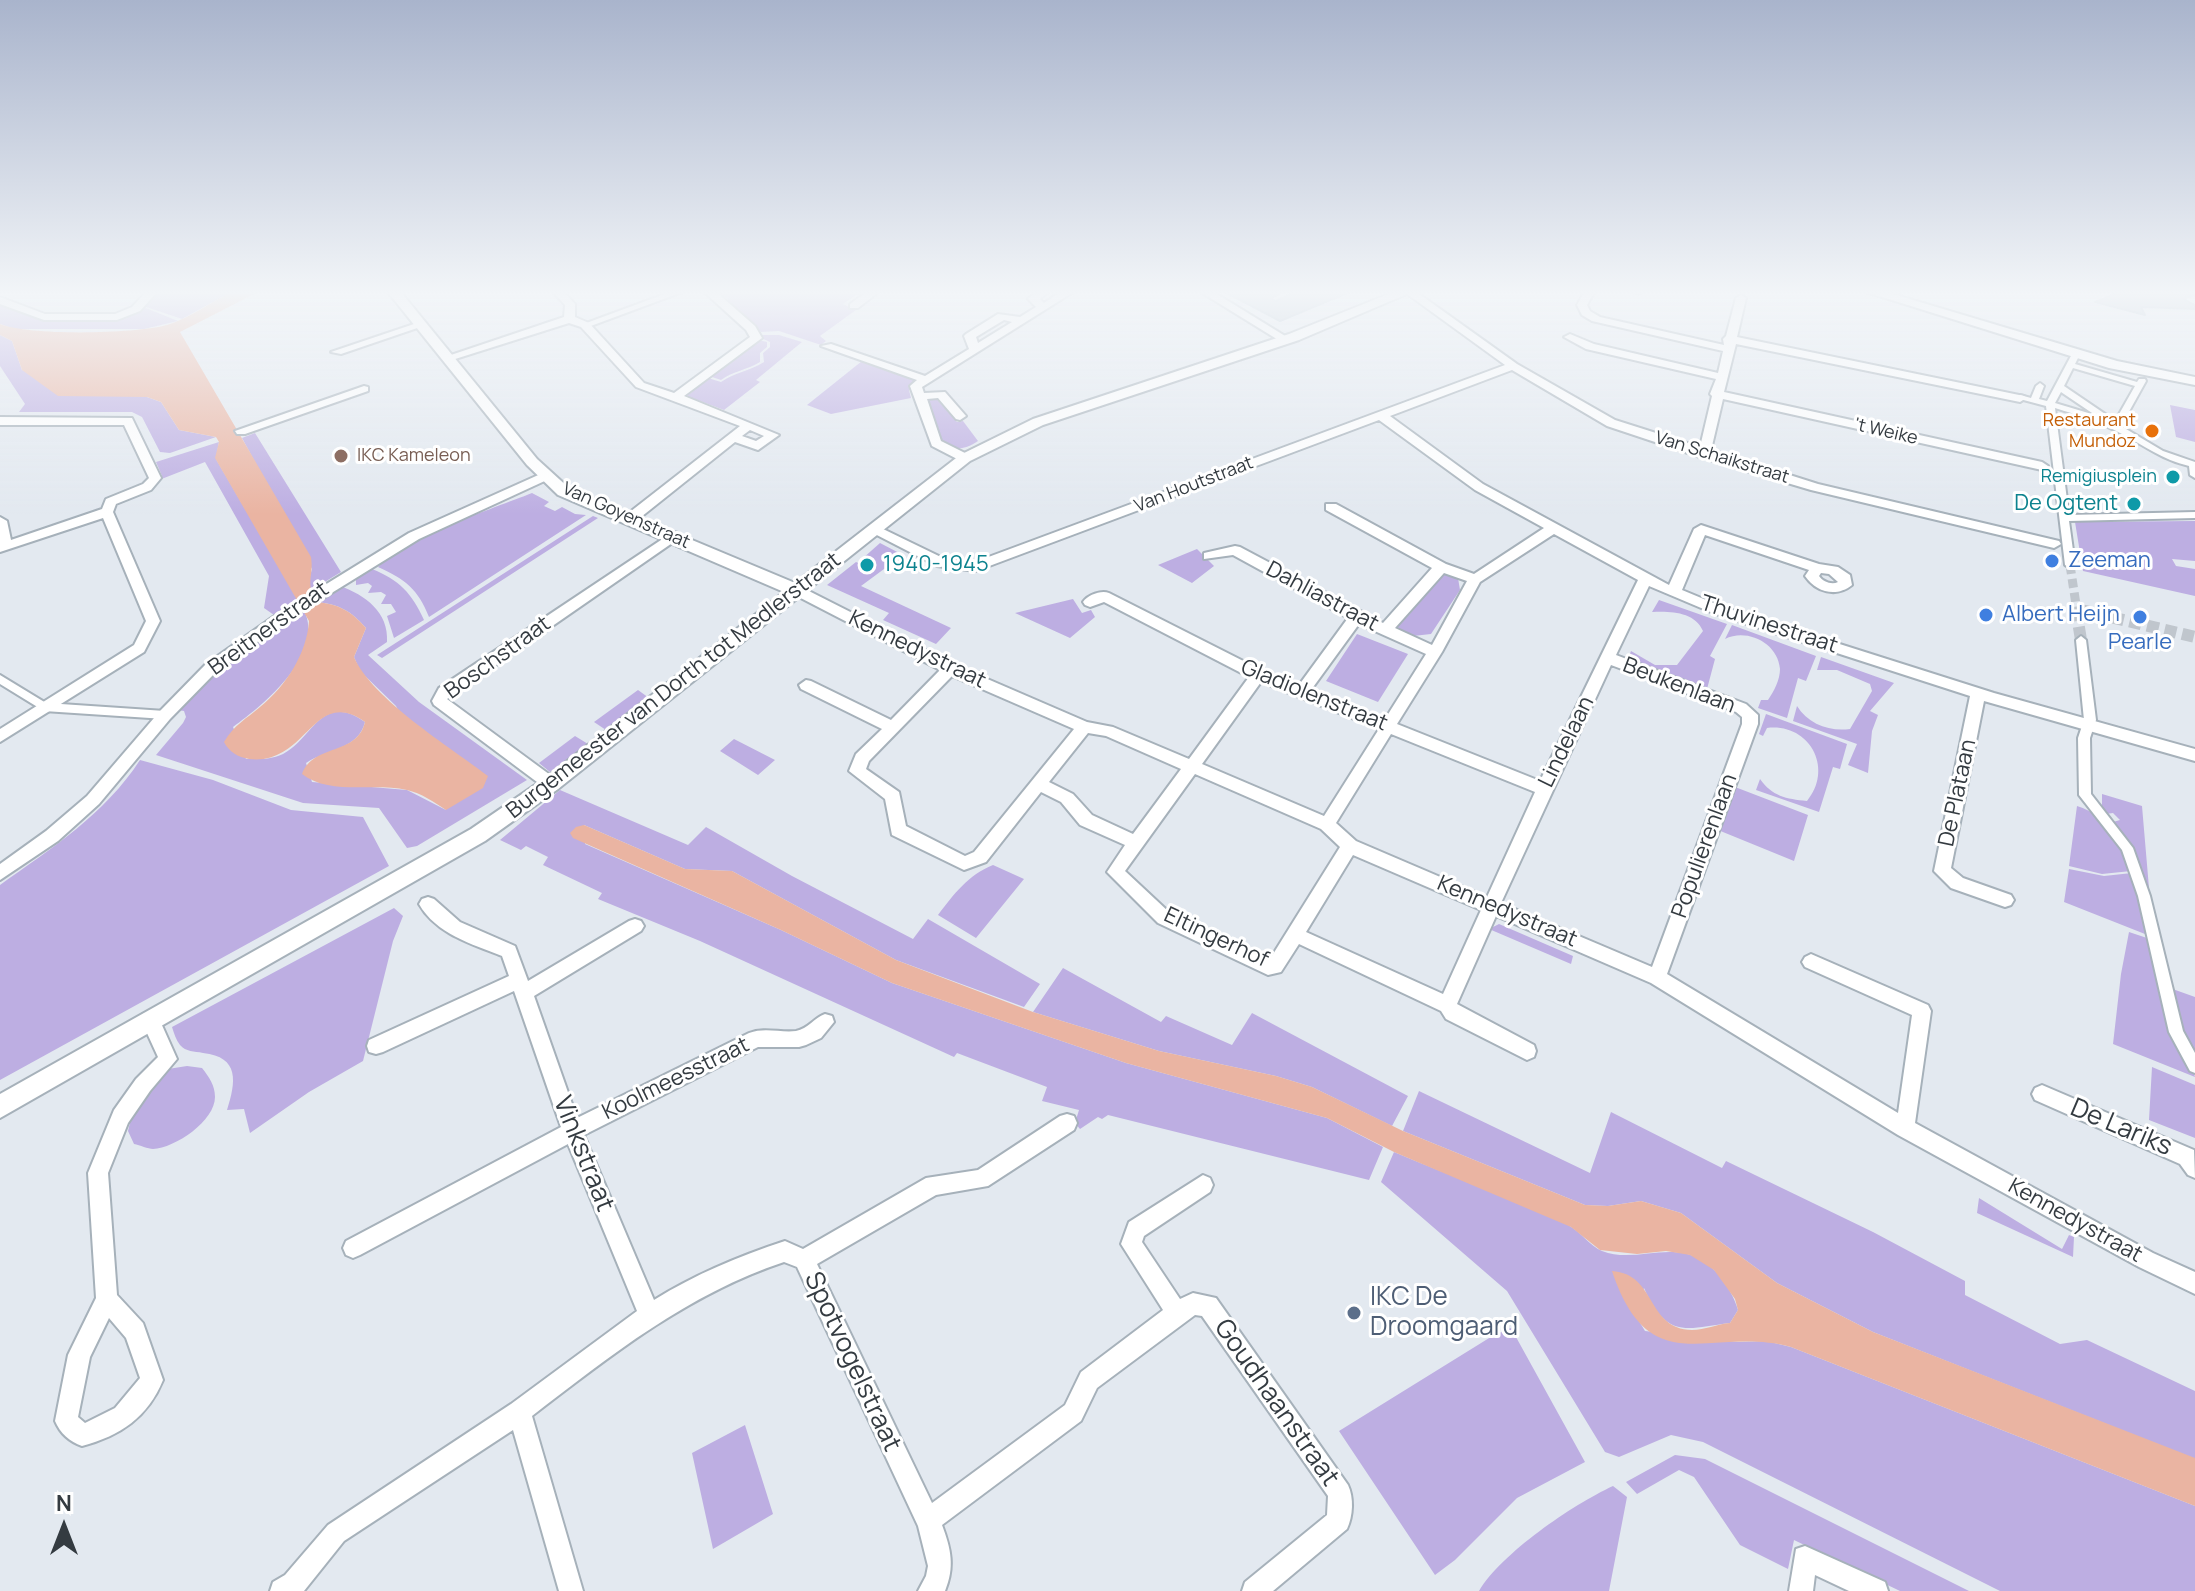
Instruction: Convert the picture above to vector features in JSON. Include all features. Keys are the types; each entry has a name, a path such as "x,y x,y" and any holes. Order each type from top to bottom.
{"street":[{"name":"Van Goyenstraat","path":"454,365 545,476 564,492 796,590"},
{"path":"622,365 640,385 773,435 758,446 735,438"},
{"path":"675,397 719,365"},
{"path":"884,365 927,380"},
{"path":"949,365 916,386 936,443 965,458"},
{"name":"Burgemeester van Dorth tot Medlerstraat","path":"0,1107 478,835 551,784 965,458 1038,422 1206,365"},
{"path":"1670,365 1722,377"},
{"path":"1704,454 1724,365"},
{"path":"1843,365 2050,404 2117,427"},
{"path":"2070,365 2050,404 2070,565"},
{"path":"2090,365 2140,383 2117,427"},
{"path":"2107,365 2195,381"},
{"name":"Van Houtstraat","path":"876,531 942,563 976,567 1513,366"},
{"name":"Van Schaikstraat","path":"1513,366 1611,423 1704,454 1815,487 2068,548"},
{"path":"2034,401 2040,386"},
{"path":"2059,387 2166,459 2193,464 2194,477"},
{"path":"241,431 364,389"},
{"path":"918,397 941,394 960,416"},
{"name":"'t Weike","path":"1716,394 2057,470"},
{"name":"Thuvinestraat","path":"1380,415 1479,487 1645,580 1718,610 1978,694 2195,755"},
{"path":"0,421 128,421 155,478 147,487 111,502 107,512 153,621 139,648 0,736"},
{"path":"631,518 748,426"},
{"name":"Breitnerstraat","path":"0,873 52,836 93,800 165,715 210,669 325,588 414,536 545,476"},
{"path":"1331,507 1441,567 1475,579"},
{"path":"0,521 3,547 107,512"},
{"path":"2064,518 2195,515"},
{"path":"1327,824 1435,652 1475,579 1552,529"},
{"path":"1674,592 1701,529 1818,568"},
{"name":"Boschstraat","path":"551,784 439,701 444,692 673,536"},
{"name":"Dahliastraat","path":"1209,556 1235,550 1356,617 1435,652"},
{"path":"1385,630 1441,567"},
{"name":"Lindelaan","path":"1490,905 1645,580"},
{"name":"Kennedystraat","path":"796,590 950,669 1084,727 1108,731 1327,824 1350,846 1657,977 1905,1128 2195,1283"},
{"name":"Gladiolenstraat","path":"1090,602 1104,596 1258,675 1544,789"},
{"path":"1302,692 1356,617"},
{"path":"2081,640 2090,726 2084,738 2085,795 2127,848 2144,896 2176,1032 2195,1066"},
{"name":"Beukenlaan","path":"1608,658 1741,708 1750,715"},
{"path":"950,669 862,758 857,771 893,796 898,830 964,863 980,857 1084,727"},
{"name":"Eltingerhof","path":"1258,675 1115,872 1164,918 1268,967 1275,967 1350,846"},
{"path":"0,679 44,707 165,715"},
{"path":"806,685 892,727"},
{"name":"De Plataan","path":"1978,694 1942,871 1957,883 2005,900"},
{"name":"Populierenlaan","path":"1657,977 1750,724 1750,715"},
{"path":"1039,784 1067,798 1086,820 1136,843"},
{"name":"Vinkstraat","path":"428,904 438,918 454,929 509,951 572,1131 649,1313"},
{"path":"1447,1005 1490,905"},
{"path":"376,1046 521,987 635,926"},
{"path":"1303,938 1447,1005 1452,1013 1527,1051"},
{"path":"1811,962 1922,1011 1905,1128"},
{"path":"107,1299 135,1331 152,1380 137,1407 106,1429 82,1435 66,1421 79,1355 107,1299 98,1173 121,1117 143,1085 168,1059 150,1020"},
{"name":"Koolmeesstraat","path":"353,1248 572,1131 756,1039 799,1039 825,1022"},
{"name":"De Lariks","path":"2042,1094 2187,1157 2195,1168"},
{"path":"804,1260 933,1185 981,1179 1067,1123"},
{"path":"928,1521 1073,1413 1089,1380 1177,1313 1131,1244 1136,1229 1203,1185"},
{"name":"Spotvogelstraat","path":"282,1591 294,1584 336,1533 519,1412 649,1313 749,1260 785,1251 804,1260 928,1521 940,1551 937,1584 930,1591"},
{"name":"Goudhaanstraat","path":"1177,1313 1193,1304 1208,1306 1340,1493 1339,1521 1254,1591"},
{"path":"519,1412 571,1591"},
{"path":"1801,1591 1805,1558 1876,1591"}],"shaded area":[{"path":"20,365 22,370 147,397 161,402 179,430 216,437 170,453 160,452 142,417 132,412 19,412 25,404 0,366"},
{"path":"20,365 199,365 311,557 310,584 316,602 344,609 366,628 354,657 363,673 394,705 488,776 483,788 446,810 407,790 339,787 313,781 302,774 308,764 345,745 360,733 365,722 348,713 333,713 321,719 285,751 269,758 249,759 228,749 224,742 232,731 269,699 294,668 304,645 309,621 215,458 219,442 216,437 179,430 161,402 147,397 58,396 22,370"},
{"path":"724,365 754,365 721,380 709,376"},
{"path":"774,365 756,380 760,382 724,410 687,396 708,378 721,382 753,368"},
{"path":"857,365 875,365 916,378 909,390 911,398 831,414 807,405"},
{"path":"936,398 957,422 963,421 978,441 959,448 939,442 925,399"},
{"path":"2170,405 2195,410 2195,442 2176,437"},
{"path":"255,433 341,572 310,591 308,583 312,569 242,438"},
{"path":"219,442 216,459 298,599 274,615 264,608 269,576 205,462 159,480 162,476 156,462"},
{"path":"532,493 549,502 544,506 555,511 562,507 575,514 586,515 429,617 410,586 378,567 428,535"},
{"path":"593,516 598,518 382,658 377,655"},
{"path":"2195,521 2195,561 2172,559 2176,566 2195,569 2195,596 2083,571 2075,522"},
{"path":"880,543 903,555 861,586 951,628 936,644 883,620 889,613 827,585 856,562 867,567 871,564 862,559"},
{"path":"1197,549 1214,566 1192,583 1158,565"},
{"path":"372,569 404,588 424,620 394,638 387,616 396,612 391,604 381,604 386,595 381,592 368,593 372,586 368,583 356,585 356,576"},
{"path":"1446,573 1458,578 1460,590 1431,634 1413,636 1398,630 1396,626 1400,618 1406,618 1437,582 1436,576"},
{"path":"340,586 374,606 384,622 387,642 368,655 419,702 527,780 417,846 407,848 379,808 303,803 156,755 183,723 186,717 184,711 178,710 193,695 304,610 308,627 306,644 299,660 275,691 233,727 246,759 283,754 328,715 338,712 350,714 365,722 361,731 349,744 306,763 312,782 407,790 446,810 396,706 360,671 354,657 366,628 344,609 316,602"},
{"path":"1073,599 1082,613 1091,610 1095,617 1070,638 1015,613"},
{"path":"1659,600 1727,624 1710,656 1715,659 1707,689 1628,659 1631,651 1655,665 1677,665 1703,631 1688,616 1652,612"},
{"path":"1732,625 1816,656 1806,681 1798,678 1787,718 1758,708 1761,700 1768,700 1779,677 1780,669 1774,652 1768,645 1752,637 1743,635 1725,639"},
{"path":"1357,634 1408,654 1378,702 1326,681"},
{"path":"1821,657 1894,683 1870,711 1878,715 1872,731 1868,773 1848,765 1857,744 1793,721 1797,706 1807,718 1820,725 1850,729 1872,691 1870,684 1837,670 1817,670"},
{"path":"638,690 649,698 606,730 594,722"},
{"path":"1766,714 1847,744 1840,769 1833,767 1819,812 1756,790 1760,779 1780,796 1807,801 1818,775 1818,763 1806,740 1782,728 1767,728 1763,736 1759,734"},
{"path":"575,736 588,744 550,772 539,763"},
{"path":"734,739 775,760 758,775 720,751"},
{"path":"140,760 213,780 291,810 363,817 389,866 0,1080 0,885 94,814"},
{"path":"1735,787 1808,815 1794,861 1718,830"},
{"path":"560,790 688,845 706,827 913,939 928,919 1040,984 1024,1007 896,960 732,871 685,869 584,825 585,844 781,930 892,983 1126,1063 1327,1118 1383,1147 1369,1180 1108,1115 1102,1119 1098,1117 1080,1129 1075,1123 1079,1110 1042,1101 1047,1087 957,1053 954,1057 700,941 598,899 602,893 543,865 548,857 526,846 521,850 500,840"},
{"path":"2102,794 2142,806 2149,888 2144,886 2127,842 2113,822 2120,820 2102,809"},
{"path":"2077,806 2097,816 2112,831 2131,871 2102,874 2069,866"},
{"path":"584,825 685,869 732,871 896,960 1033,1012 1159,1051 1276,1076 1312,1087 1403,1131 1585,1205 1608,1206 1641,1201 1681,1213 1777,1283 1873,1332 2195,1458 2195,1506 1791,1347 1762,1342 1686,1344 1664,1339 1645,1328 1627,1306 1612,1271 1626,1274 1637,1281 1658,1312 1677,1327 1697,1330 1730,1323 1738,1310 1735,1299 1714,1270 1690,1255 1666,1251 1637,1254 1600,1250 1571,1227 1394,1152 1327,1118 1126,1063 892,983 573,838 570,833"},
{"path":"993,865 1024,879 976,938 938,915 969,880"},
{"path":"2069,869 2104,876 2132,873 2150,936 2064,902"},
{"path":"394,908 403,916 393,941 363,1061 309,1092 250,1133 244,1109 227,1110 233,1081 229,1065 215,1055 182,1047 172,1027"},
{"path":"1499,924 1573,956 1571,964 1489,929"},
{"path":"2129,932 2150,939 2195,1077 2113,1044"},
{"path":"1063,968 1161,1022 1166,1016 1232,1045 1252,1013 1408,1096 1392,1126 1312,1087 1276,1076 1159,1051 1033,1012"},
{"path":"2167,987 2195,997 2195,1062 2192,1058"},
{"path":"187,1066 202,1068 213,1085 215,1097 208,1115 192,1132 172,1144 153,1149 134,1144 128,1131 132,1114 148,1090 168,1069"},
{"path":"2152,1067 2195,1085 2195,1138 2149,1120"},
{"path":"1419,1091 1590,1173 1611,1112 1722,1168 1726,1161 1873,1232 1965,1281 1965,1295 2060,1344 2087,1340 2195,1391 2195,1459 1873,1332 1777,1283 1681,1213 1641,1201 1608,1206 1585,1205 1403,1131"},
{"path":"1394,1152 1568,1225 1602,1251 1627,1255 1678,1252 1691,1255 1709,1265 1720,1276 1738,1310 1730,1323 1678,1327 1661,1316 1644,1288 1636,1316 1645,1331 1738,1342 1766,1341 1791,1347 2195,1506 2195,1591 2000,1591 1703,1442 1671,1435 1619,1457 1605,1452 1507,1291 1381,1182"},
{"path":"1979,1198 2062,1249 2069,1235 2074,1237 2073,1257 1977,1213"},
{"path":"1511,1328 1585,1462 1517,1498 1455,1560 1435,1575 1339,1431 1494,1335"},
{"path":"745,1425 773,1514 713,1549 692,1453"},
{"path":"1675,1455 1705,1459 1969,1591 1900,1591 1794,1540 1788,1569 1740,1545 1694,1477 1679,1470 1637,1494 1626,1482"},
{"path":"1613,1486 1627,1497 1609,1591 1479,1591 1504,1561 1539,1531"}],"tunnel":[{"path":"2070,565 2077,611"},
{"path":"2076,609 2081,640"},
{"path":"2084,611 2077,609 2195,637"}],"place":[{"name":"Restaurant Mundoz","path":"2152,431"},
{"name":"IKC Kameleon","path":"341,456"},
{"name":"Remigiusplein","path":"2173,477"},
{"name":"De Ogtent","path":"2134,504"},
{"name":"Zeeman","path":"2052,561"},
{"name":"1940-1945","path":"867,565"},
{"name":"Albert Heijn","path":"1986,615"},
{"name":"Pearle","path":"2140,617"},
{"name":"IKC De Droomgaard","path":"1354,1313"}]}
